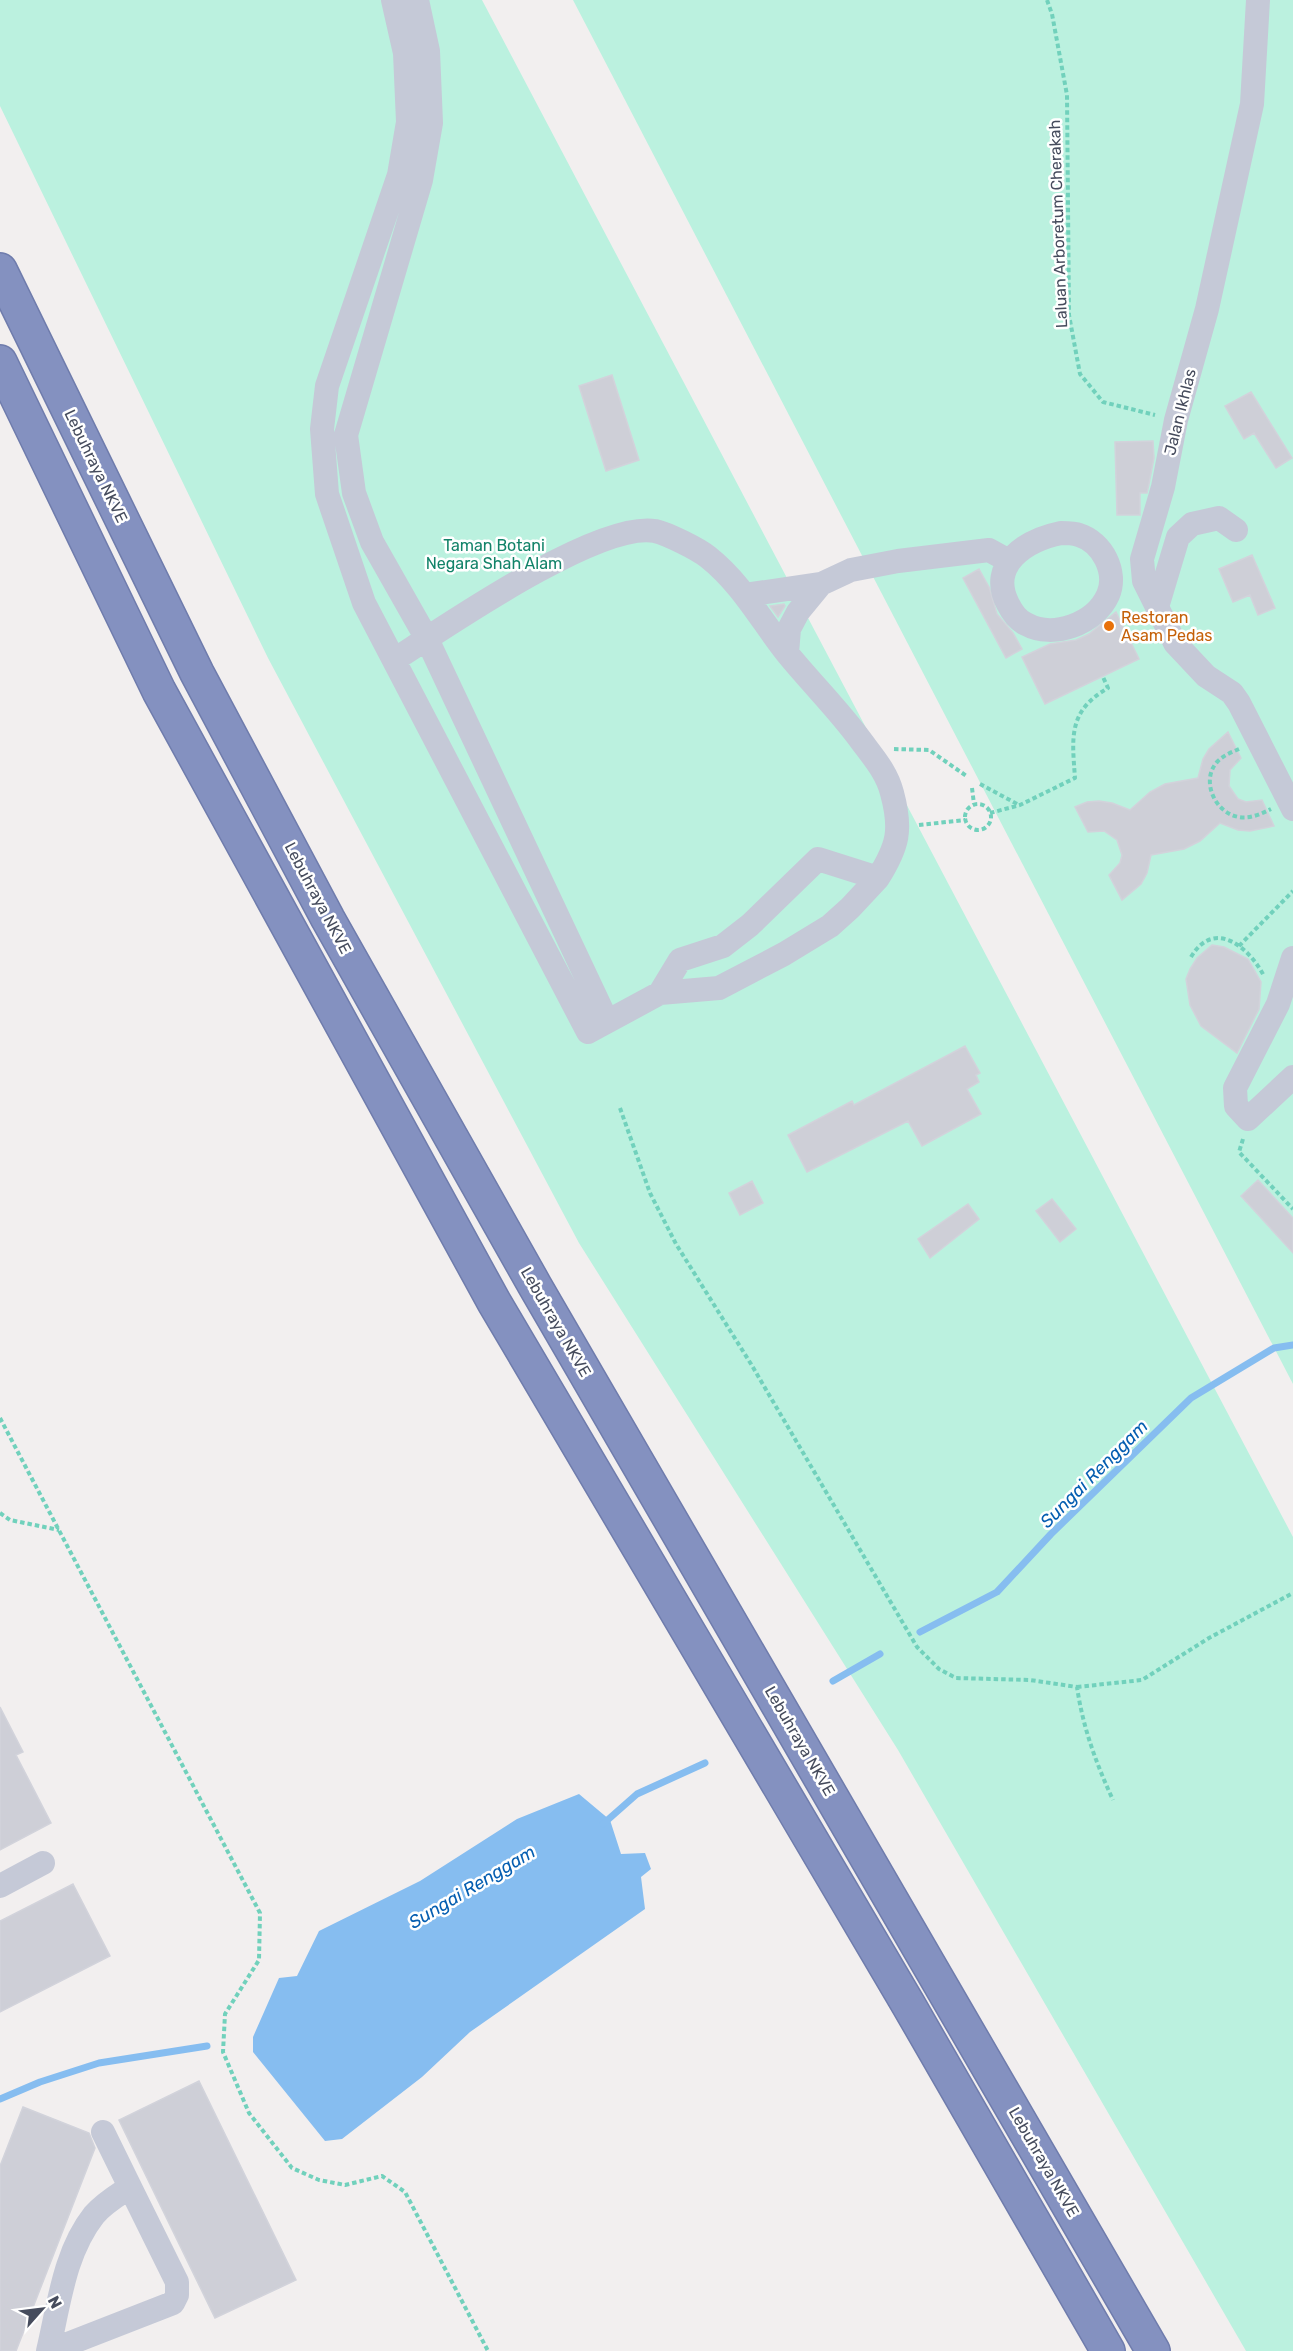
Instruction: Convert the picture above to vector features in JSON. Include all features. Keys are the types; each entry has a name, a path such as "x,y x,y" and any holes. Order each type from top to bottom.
{"highway":[{"name":"Lebuhraya NKVE","path":"0,270 197,673 328,919 541,1296 1153,2351"},
{"path":"0,363 159,691 494,1302 908,2004 1108,2351"}],"street":[{"path":"393,0 405,53 408,122 399,175 327,386 322,429 327,494 364,603 588,1032 660,993 719,988 784,954 830,926 878,878 897,842 898,827 892,791 875,758 838,709 787,653 745,595 708,556 656,531 632,531 539,570 474,607 394,660"},
{"path":"417,0 428,51 431,123 421,180 346,435 354,493 372,542 427,639 607,1021"},
{"name":"Jalan Ikhlas","path":"1258,0 1252,104 1207,309 1176,420 1163,487 1142,559 1144,581 1175,644 1206,676 1232,693 1288,792"},
{"path":"1157,608 1178,537 1192,524 1218,518 1236,530"},
{"path":"1061,533 1078,534 1091,541 1102,552 1108,565 1110,580 1108,594 1098,609 1070,627 1052,631 1034,629 1021,622 1011,611 1005,598 1002,584 1005,569 1029,543 1042,537 1061,533"},
{"path":"745,595 821,584 851,570 898,561 989,550 1010,561"},
{"path":"1108,565 1142,559"},
{"path":"787,653 789,629 798,612 821,584"},
{"path":"660,993 680,960 723,946 750,925 818,859 878,878"},
{"path":"1293,958 1278,1004 1235,1088 1236,1106 1248,1119 1293,1077"},
{"path":"0,1886 43,1863"},
{"path":"49,2351 173,2302 177,2295 177,2282 103,2132"},
{"path":"49,2351 72,2251 94,2215 110,2200 130,2187"}],"path":[{"name":"Laluan Arboretum Cherakah","path":"1047,0 1052,14 1067,95 1069,315 1080,374 1103,402 1176,420"},
{"path":"990,813 1020,805 1075,778 1072,746 1076,723 1084,705 1108,688 1103,677"},
{"path":"1258,740 1229,753 1217,762 1211,774 1210,788 1214,798 1222,810 1239,817 1250,817 1288,792"},
{"path":"875,758 896,748 929,750 968,777"},
{"path":"980,784 1020,805"},
{"path":"972,788 974,804"},
{"path":"974,804 982,805 990,813 990,819 984,828 973,829 965,820 967,809 974,804"},
{"path":"898,827 965,820"},
{"path":"1239,946 1293,891"},
{"path":"1191,957 1210,938 1223,939 1239,946 1257,963 1267,982"},
{"path":"620,1108 651,1193 676,1244 751,1364 917,1647 939,1669 956,1678 1030,1680 1077,1688 1142,1680 1209,1638 1293,1593"},
{"path":"1248,1119 1239,1152 1293,1209"},
{"path":"0,1418 260,1913 259,1960 225,2014 224,2052 249,2113 292,2168 319,2180 345,2186 382,2176 405,2192 488,2351"},
{"path":"0,1513 10,1520 58,1530"},
{"path":"1077,1688 1096,1764 1113,1800"}],"green space":[{"name":"Taman Botani Negara Shah Alam","path":"0,0 482,0 1293,1537 1293,2351 1246,2351 898,1750 579,1243 268,658 0,106"},
{"path":"573,0 1293,0 1293,1384"}],"water":[{"path":"579,1794 610,1820 621,1854 645,1853 651,1869 641,1877 645,1909 470,2032 422,2077 342,2139 325,2141 253,2052 253,2037 279,1978 297,1976 319,1931 420,1881 517,1819"}],"building":[{"path":"612,375 639,460 606,471 579,386"},
{"path":"1251,392 1292,458 1276,468 1254,433 1244,439 1225,406"},
{"path":"1153,441 1154,458 1147,493 1140,493 1140,515 1117,515 1115,442"},
{"path":"1252,555 1275,608 1258,615 1250,595 1233,602 1219,569"},
{"path":"979,569 989,587 997,614 1013,633 1022,649 1006,658 963,578"},
{"path":"784,604 785,606 778,617 770,606"},
{"path":"1116,612 1139,659 1045,704 1022,657 1050,644 1076,640 1089,634"},
{"path":"1228,732 1241,758 1230,770 1229,786 1238,799 1246,802 1262,800 1274,826 1250,831 1238,830 1220,823 1200,841 1184,849 1151,855 1147,873 1141,884 1122,900 1109,875 1120,863 1122,855 1117,840 1104,831 1088,832 1075,807 1087,802 1099,801 1130,810 1150,792 1165,784 1198,778 1203,759 1209,749"},
{"path":"1212,945 1224,947 1248,959 1261,982 1259,1009 1237,1053 1201,1026 1190,1005 1186,979 1197,958"},
{"path":"965,1046 980,1073 976,1075 979,1082 967,1089 981,1114 922,1146 908,1121 807,1172 788,1135 852,1101 854,1105"},
{"path":"1258,1180 1293,1218 1293,1253 1241,1196"},
{"path":"752,1181 763,1203 740,1215 729,1193"},
{"path":"1052,1199 1076,1229 1060,1242 1036,1211"},
{"path":"968,1204 979,1219 930,1258 918,1239"},
{"path":"0,1707 23,1752 16,1755 51,1823 0,1850"},
{"path":"73,1884 110,1956 0,2012 0,1921"},
{"path":"199,2081 296,2280 215,2318 119,2120"},
{"path":"23,2107 89,2133 95,2148 16,2351 0,2351 0,2166"}],"waterway":[{"name":"Sungai Renggam","path":"920,1632 997,1592 1051,1534 1191,1398 1274,1348 1293,1345"},
{"name":"Sungai Renggam","path":"833,1681 880,1654"},
{"name":"Sungai Renggam","path":"603,1824 637,1794 705,1763"},
{"name":"Sungai Renggam","path":"0,2099 40,2082 99,2063 207,2046"}],"place":[{"name":"Restoran Asam Pedas","path":"1109,626"}]}
